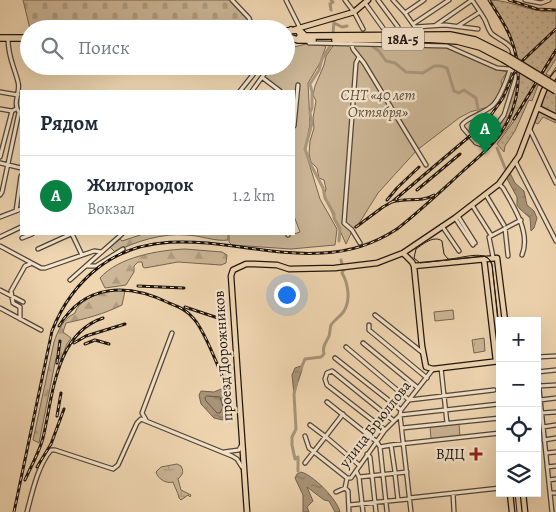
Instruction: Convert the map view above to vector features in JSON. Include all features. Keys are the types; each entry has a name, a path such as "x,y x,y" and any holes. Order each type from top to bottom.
{"highway":[{"name":"18А-5","path":"295,33 312,36 450,35 481,43 556,91"},
{"name":"18А-5","path":"295,34 308,40 450,40 473,44 504,57 556,86"},
{"path":"0,39 20,39"},
{"path":"0,39 20,39"}],"main road":[{"path":"295,32 308,25 354,12 367,1"},
{"name":"проезд Дорожников","path":"247,512 231,276 233,270 246,264 276,265 289,269 328,269 378,263 403,253 499,184 516,161 548,84 556,74"},
{"path":"538,108 556,117"},
{"path":"403,253 414,266 425,366 428,369 496,361"},
{"path":"414,266 495,258 503,317"},
{"path":"484,259 496,346"},
{"path":"510,497 512,512"},
{"path":"523,497 524,512"}],"street":[{"path":"232,0 250,20"},
{"path":"286,0 291,20"},
{"path":"345,0 363,29"},
{"path":"378,0 398,27"},
{"path":"393,0 415,27 435,26 478,29"},
{"path":"405,13 424,0"},
{"path":"413,24 448,0"},
{"path":"308,40 310,43 447,46 498,68 509,69 516,73 505,111 482,145 463,128 463,123 480,115 492,106 503,91 509,69 512,50 492,34 472,0 435,26"},
{"path":"525,0 541,3 549,0"},
{"path":"367,1 383,28"},
{"path":"457,27 480,12"},
{"path":"0,157 12,111 16,108 19,83 8,54 8,40"},
{"path":"351,44 426,165"},
{"path":"359,57 356,63 344,223 352,230 360,243"},
{"path":"241,90 253,75"},
{"path":"253,90 264,75"},
{"path":"262,78 279,90"},
{"path":"295,96 298,85"},
{"path":"0,92 18,95"},
{"path":"0,194 20,112 16,108"},
{"path":"0,109 12,111"},
{"path":"530,130 556,183"},
{"path":"516,161 556,241"},
{"path":"0,164 20,168"},
{"path":"499,184 520,220 524,239 522,255"},
{"path":"16,211 20,190"},
{"path":"486,195 505,226 508,256"},
{"path":"472,205 490,236 495,258"},
{"path":"0,217 20,209"},
{"path":"456,216 474,244"},
{"path":"490,236 505,226 520,220"},
{"path":"442,226 459,252"},
{"path":"0,237 20,227"},
{"path":"22,238 30,235"},
{"path":"38,249 69,235"},
{"path":"72,235 82,255"},
{"path":"70,280 121,235"},
{"path":"0,246 31,264 45,268 94,250 102,252"},
{"path":"85,266 96,266 123,249"},
{"path":"20,319 20,307 13,303 11,291 21,271 25,266 31,264"},
{"path":"0,290 23,302"},
{"path":"0,308 41,330"},
{"path":"374,316 423,354"},
{"path":"369,325 369,330 427,378"},
{"path":"146,420 142,413 172,333"},
{"path":"363,343 418,388"},
{"path":"346,347 409,400 494,390"},
{"path":"541,357 556,356"},
{"path":"335,358 401,413 496,405"},
{"name":"улица Брюллова","path":"336,492 345,488 346,478 350,478 356,471 358,465 401,413 433,368"},
{"path":"441,368 447,423"},
{"path":"541,370 556,370"},
{"path":"385,430 326,383 327,373 332,371 394,421"},
{"path":"541,386 556,384"},
{"path":"541,400 556,398"},
{"path":"328,402 377,442 380,447 388,512"},
{"path":"552,512 554,507 550,493 541,413 556,412"},
{"path":"401,413 411,512"},
{"path":"304,463 343,414"},
{"path":"402,428 496,418"},
{"path":"27,512 42,465 51,450 113,469 118,465 137,423 141,419 224,452 237,459 244,469"},
{"path":"310,425 358,465"},
{"path":"543,427 556,425"},
{"path":"380,447 496,433"},
{"path":"304,436 307,446 346,478"},
{"path":"544,440 556,438"},
{"path":"224,452 239,450 242,443"},
{"path":"391,445 398,500"},
{"path":"546,453 556,452"},
{"path":"367,454 370,457 376,512"},
{"path":"547,467 556,466"},
{"path":"356,471 359,477 363,512"},
{"path":"359,477 406,472"},
{"path":"549,480 556,479"},
{"path":"345,488 348,491 349,512"},
{"path":"349,505 496,488"},
{"path":"453,493 454,512"},
{"path":"550,493 556,493"}],"green space":[{"path":"23,0 231,0 249,20 28,20"},
{"path":"489,0 497,0 534,10 556,11 556,28 521,62 518,61 511,37"},
{"path":"556,29 556,49 540,74 522,63"},
{"name":"СНТ «40 лет Октября»","path":"335,43 447,45 494,68 507,72 501,81 503,88 492,106 470,112 459,118 417,150 378,193 358,225 354,227 346,244 324,195 326,189 324,180 319,178 317,168 311,162 309,154 314,128 313,118 316,101 313,95 315,86 326,56"},
{"path":"306,44 326,46 320,63 308,83 310,124 305,150 320,199 337,229 335,245 291,249 232,245 229,242 229,235 295,235 300,232 295,219 295,117 297,97 295,96 295,90 277,90 263,78 265,75 295,75 295,47"},
{"path":"556,53 556,59 546,74 550,76 556,67 556,71 549,80 542,75"},
{"path":"517,69 517,91 511,112 487,148 486,142 501,118 515,88"},
{"path":"519,70 536,81 507,129 487,151 507,123 515,104"},
{"path":"537,82 544,87 538,85 532,101 529,100 515,131 505,146 504,152 497,144 514,121"},
{"path":"547,88 556,94 556,115 542,107"},
{"path":"539,111 556,118 556,123 543,117 538,124 534,122"},
{"path":"140,235 168,235 132,244 115,252 110,247 120,239 122,241"},
{"path":"191,235 228,235 228,240"},
{"path":"185,249 222,252 227,255 226,263 221,265 178,262 145,268 142,262 138,262 134,266 134,272 126,285 105,288 100,278 117,265 128,260 151,253"},
{"path":"119,290 125,291 122,305 94,316 66,323 63,332 71,338 61,359 56,358 39,443 33,440 54,342 59,329 87,299"},
{"path":"453,310 454,319 435,321 434,312"},
{"path":"484,338 485,351 474,353 472,340"},
{"path":"459,424 460,436 431,439 430,427"},
{"path":"177,464 181,466 183,471 178,479 181,490 191,495 181,500 173,482 163,480 156,472 161,467"}],"water":[{"path":"508,173 524,191 527,205 534,211 537,218 531,231 530,218 517,205 517,197 506,177"},
{"path":"301,366 302,370 294,394 292,375 295,368"},
{"path":"221,389 226,390 229,408 223,420 214,418 201,404 199,395 201,391 214,392"},
{"path":"301,472 324,488 340,512 335,512 329,501 324,500 307,487 313,501 307,507 309,512 303,512 303,495 295,478"}],"waterway":[{"path":"331,0 333,2 330,4 331,10"},
{"path":"333,33 334,22"},
{"path":"334,23 342,27 347,26"},
{"path":"330,46 310,84 312,92 312,108 310,113 312,123 305,149 340,229 339,241"},
{"path":"372,46 379,51 386,61 395,63 406,72 423,73 434,66 447,68 454,91 459,93 464,90 476,98 479,114"},
{"path":"497,148 505,168"},
{"path":"341,260 342,264"},
{"path":"300,371 305,359 321,357 324,354 324,347 331,325 343,313 346,307 348,292 342,273 344,269"},
{"path":"297,381 294,394 296,429 292,437 292,445 295,459 298,457 298,471"}],"tram line":[{"path":"439,239 442,241 444,254 448,259 479,255 485,256 489,259 484,256 420,263 414,258 416,249 429,241 439,239"},
{"path":"489,259 492,264 498,317"},
{"path":"489,259 492,265 497,317"},
{"path":"515,497 517,512"}],"railway":[{"path":"14,512 52,331 60,312 77,288 99,267 124,252 151,244 179,242 208,243 294,253 322,253 342,251 361,246 380,239 397,229 490,146 498,137 511,115 515,102 518,77 515,52 507,29 489,0"},
{"path":"509,0 537,9 556,10"},
{"path":"434,195 424,199 392,202 470,136 491,115 503,98 513,75 522,61 556,29"},
{"path":"514,119 556,50"},
{"path":"417,190 460,154"},
{"path":"387,200 419,167"},
{"path":"356,227 397,199"},
{"path":"138,286 184,288"},
{"path":"59,326 81,301 94,295 108,291 123,290 154,296 189,313 207,340 224,380"},
{"path":"185,307 218,318"},
{"path":"25,480 43,438 54,386 66,352 75,338 87,326 103,318"},
{"path":"74,343 86,336 125,324"},
{"path":"85,344 95,340 109,344"},
{"path":"57,363 60,341"},
{"path":"57,416 61,393"},
{"path":"37,467 51,444 64,409"}],"place":[{"name":"Жилгородок","path":"485,154"},
{"name":"ВДЦ","path":"476,454"}]}
